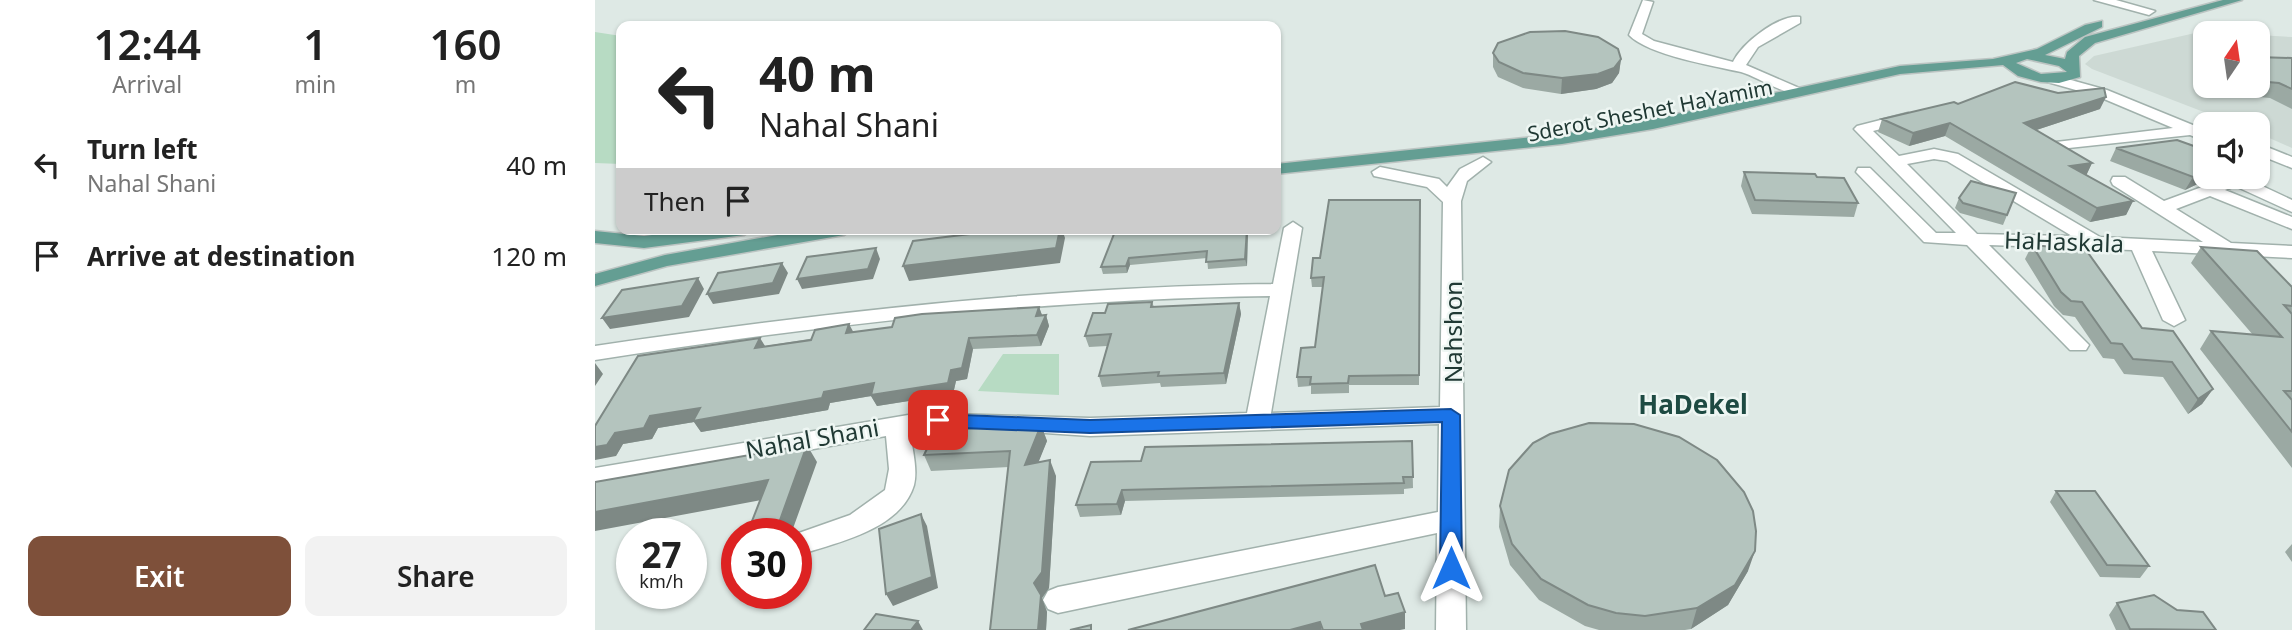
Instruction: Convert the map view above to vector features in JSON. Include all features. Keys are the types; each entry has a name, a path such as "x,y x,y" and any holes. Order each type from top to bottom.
{"main road":[{"path":"2027,55 2048,50 2089,27 2194,0"},
{"path":"2049,78 2070,77 2073,68 2072,55 2090,40 2235,0"},
{"path":"2027,55 2052,59 2073,68"},
{"name":"Sderot Sheshet HaYamim","path":"1281,168 1562,139 1653,124 1900,70 1993,63 2027,55"},
{"path":"2010,58 2008,62 2011,66 2029,75"},
{"name":"Sderot Sheshet HaYamim","path":"1281,181 1483,162 1657,136 1927,76 1984,72 2049,78"},
{"path":"604,239 655,241 700,235"},
{"path":"595,279 665,261 810,235"},
{"path":"595,279 620,257 621,247 604,239"}],"street":[{"path":"2100,0 2149,11"},
{"path":"1647,2 1635,36 1649,44 1738,68 1799,91"},
{"path":"1738,68 1741,57 1760,38 1796,20"},
{"path":"2073,68 2193,127"},
{"path":"2049,78 2102,93 2193,128"},
{"path":"1923,114 1862,130 1975,239 2077,345"},
{"path":"2056,147 2193,132"},
{"path":"1895,162 1934,154 1952,158 2095,242"},
{"path":"2270,154 2292,163"},
{"name":"Nahshon","path":"1451,630 1452,201 1455,184 1463,174 1483,162"},
{"path":"2270,165 2292,174"},
{"path":"1380,172 1433,183 1452,201"},
{"name":"HaHaskala","path":"1864,172 1931,239 2095,242 2292,252"},
{"path":"2162,208 2237,180 2292,207"},
{"path":"2119,181 2226,248"},
{"path":"2210,190 2292,224"},
{"path":"1258,422 1293,228"},
{"path":"2139,244 2174,320"},
{"path":"595,353 946,305 1108,293 1281,290"},
{"name":"Nahal Shani","path":"595,478 897,424 955,420 1090,427 1451,415"},
{"path":"812,539 855,524 892,500 901,485 897,424"},
{"path":"1058,600 1451,520"}],"shaded area":[{"path":"2193,34 2193,98 2270,98 2270,36 2292,37 2292,148 2270,138 2270,112 2204,112 2092,69 2085,64 2094,56"}],"green space":[{"path":"595,32 616,35 616,164 595,163"},
{"path":"1003,354 1059,354 1059,395 978,391"}],"building":[{"path":"1565,31 1598,37 1618,49 1621,59 1614,68 1598,74 1562,78 1523,73 1499,62 1493,53 1498,43 1530,32"},
{"path":"2270,57 2292,58 2292,89 2270,82"},
{"path":"2015,82 2058,93 2104,88 2106,97 2024,123 2092,163 2070,166 2133,201 2097,208 1950,123 1913,133 1882,119 1954,102 1958,104"},
{"path":"2177,140 2193,146 2193,177 2116,148"},
{"path":"1744,172 1815,174 1817,177 1844,178 1858,203 1755,200"},
{"path":"1971,181 2016,193 2007,215 1963,203 1959,198"},
{"path":"1329,200 1420,200 1419,375 1349,376 1348,383 1310,384 1311,377 1297,377 1301,348 1315,347 1324,277 1311,278 1313,258 1320,258"},
{"path":"962,235 1059,235 1056,248 903,266 913,241"},
{"path":"1114,235 1247,235 1245,259 1206,262 1207,251 1129,258 1126,266 1101,267"},
{"path":"2032,245 2086,250 2142,328 2173,331 2213,389 2198,399 2172,362 2133,359 2122,344 2111,343 2082,302 2071,301 2061,292"},
{"path":"2201,247 2257,251 2292,287 2292,306 2284,305 2292,314 2292,391 2284,391 2292,400 2292,432 2211,331 2282,337"},
{"path":"876,248 868,269 797,279 807,257"},
{"path":"782,263 773,283 707,294 718,273"},
{"path":"698,278 682,306 602,318 622,290"},
{"path":"1152,302 1151,307 1239,303 1224,373 1158,376 1159,372 1099,376 1111,334 1085,336 1093,313 1105,313 1108,304"},
{"path":"1039,307 1036,316 1046,315 1037,335 969,338 962,368 951,370 948,383 871,395 874,383 824,392 822,398 693,421 700,408 650,416 644,428 615,433 607,445 595,447 595,426 638,356 760,338 755,348 811,340 815,330 849,324 846,333 892,327 895,318 922,314"},
{"path":"1589,423 1634,424 1679,437 1717,460 1744,492 1753,511 1756,531 1755,551 1735,585 1697,608 1645,616 1616,613 1588,605 1541,579 1512,544 1500,506 1509,470 1533,443 1550,434"},
{"path":"1041,425 1025,465 1050,460 1042,572 1034,583 1041,595 1038,630 990,630 1010,451 924,455 936,430"},
{"path":"1412,441 1413,477 1403,477 1404,483 1122,490 1117,504 1076,505 1091,462 1141,461 1145,447"},
{"path":"807,445 781,518 753,518 768,480 595,512 595,482"},
{"path":"2056,491 2095,491 2149,566 2107,565"},
{"path":"921,514 932,577 886,594 879,529"},
{"path":"1375,565 1385,596 1398,593 1405,612 1361,624 1363,630 1323,630 1320,622 1290,630 1128,630"},
{"path":"2154,595 2177,610 2203,612 2216,630 2130,629 2117,603"},
{"path":"876,614 918,621 911,630 864,630"},
{"path":"1091,625 1091,630 1070,630"}],"district":[{"name":"HaDekel","path":"1693,404"}],"route":[{"path":"938,420 1090,427 1451,415 1451,568"}]}
